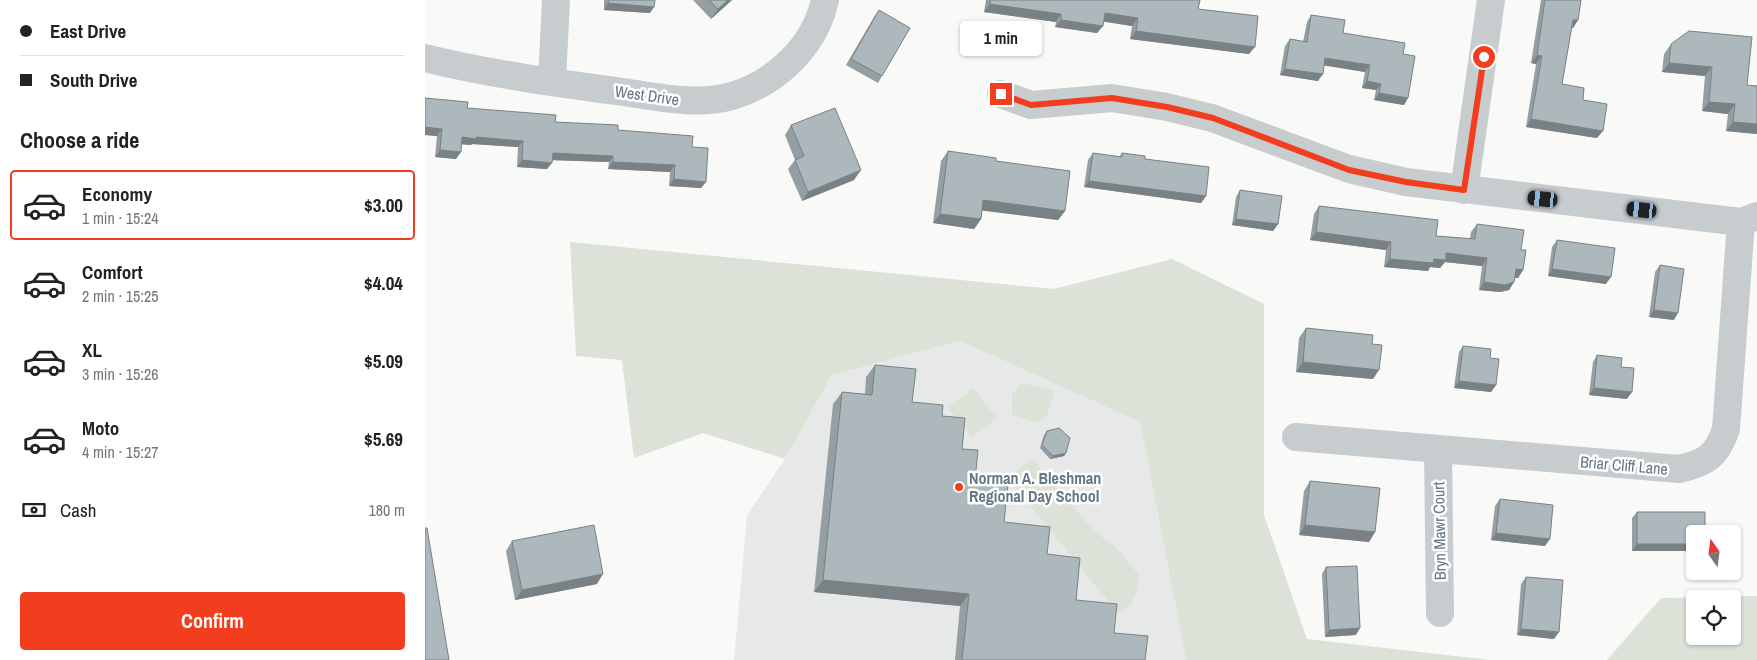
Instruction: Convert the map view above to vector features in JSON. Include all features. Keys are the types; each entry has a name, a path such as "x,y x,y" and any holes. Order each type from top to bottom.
{"street":[{"path":"552,81 556,0"},
{"name":"West Drive","path":"425,58 552,81 704,101 731,96 755,87 775,76 794,58 811,34 825,0"},
{"path":"1464,190 1491,0"},
{"path":"1001,94 1031,105 1112,98 1167,107 1213,118 1349,170 1406,182 1464,190 1749,219"},
{"name":"Briar Cliff Lane","path":"1296,437 1679,469 1697,465 1712,455 1721,445 1726,429 1749,219"},
{"name":"Bryn Mawr Court","path":"1438,450 1440,613"}],"shaded area":[{"path":"570,242 1054,289 1172,259 1264,304 1264,515 1307,639 1490,660 1186,660 1140,422 960,341 832,375 785,459 703,433 634,458 622,360 576,356"},
{"name":"Norman A. Bleshman Regional Day School","path":"960,341 1140,422 1186,660 734,660 747,515 785,459 832,375"},
{"path":"1021,383 1054,391 1047,416 1039,423 1012,415 1012,394"},
{"path":"973,388 997,418 972,437 948,408"},
{"path":"1032,459 1096,533 1115,546 1138,574 1135,597 1129,607 1118,613 1012,484 1018,470"},
{"path":"1741,596 1757,596 1757,660 1607,660 1661,598 1686,597 1686,645 1741,645"}],"building":[{"path":"609,0 655,0 654,7 608,3"},
{"path":"709,0 728,0 718,9"},
{"path":"990,0 1200,0 1198,9 1258,16 1255,47 1136,31 1138,18 1105,13 1103,26 1061,20 1061,14 990,4"},
{"path":"1545,0 1581,0 1578,20 1573,20 1562,84 1584,88 1583,100 1607,104 1603,131 1531,119 1542,56 1537,55"},
{"path":"879,10 910,28 882,76 851,59"},
{"path":"1311,15 1345,20 1343,33 1405,43 1403,54 1415,56 1408,98 1379,93 1381,84 1367,81 1370,65 1325,58 1323,74 1285,69 1290,39 1307,42"},
{"path":"1689,31 1752,37 1747,85 1757,86 1757,124 1733,122 1735,104 1709,102 1712,67 1669,63 1671,44"},
{"path":"425,98 468,102 467,108 556,115 555,122 618,125 618,130 693,136 692,147 708,148 706,182 674,179 675,165 613,162 613,156 553,153 552,163 522,160 523,141 462,137 461,152 440,150 442,129 425,127"},
{"path":"835,108 861,170 808,192 795,160 804,156 791,125"},
{"path":"948,151 996,158 996,161 1070,171 1065,211 983,200 981,219 940,214"},
{"path":"1093,153 1122,157 1122,153 1145,156 1145,159 1209,167 1206,196 1089,181"},
{"path":"1240,190 1282,196 1278,224 1236,219"},
{"path":"1319,206 1438,220 1436,236 1475,239 1477,224 1524,230 1521,250 1526,250 1523,270 1516,269 1514,282 1505,285 1484,282 1487,258 1446,253 1446,260 1434,259 1433,263 1390,259 1391,242 1316,232"},
{"path":"1557,240 1615,248 1611,277 1552,269"},
{"path":"1660,265 1684,269 1678,313 1654,310"},
{"path":"1306,328 1373,335 1372,344 1382,345 1379,370 1303,362"},
{"path":"1463,346 1491,349 1490,358 1499,359 1496,385 1459,381"},
{"path":"1597,355 1622,358 1621,367 1634,368 1632,392 1594,388"},
{"path":"875,365 916,369 912,402 943,405 942,416 965,418 962,449 978,450 975,481 1008,484 1004,522 1050,527 1047,554 1080,558 1076,600 1117,604 1114,633 1148,636 1145,660 962,660 969,594 823,580 842,392 872,395"},
{"path":"1059,428 1070,438 1066,453 1053,456 1042,445 1047,431"},
{"path":"1310,481 1380,488 1375,532 1305,525"},
{"path":"1500,499 1553,505 1550,539 1496,533"},
{"path":"1637,512 1705,512 1705,525 1686,525 1686,544 1637,544"},
{"path":"594,525 603,574 522,590 512,541"},
{"path":"425,528 427,528 449,660 425,660"},
{"path":"1357,566 1360,628 1329,630 1326,567"},
{"path":"1526,577 1563,580 1559,632 1521,629"}],"place":[{"name":"Norman A. Bleshman Regional Day School","path":"959,487"}],"route":[{"path":"1001,94 1031,105 1112,98 1167,107 1213,118 1349,170 1406,182 1464,190 1484,57"}]}
